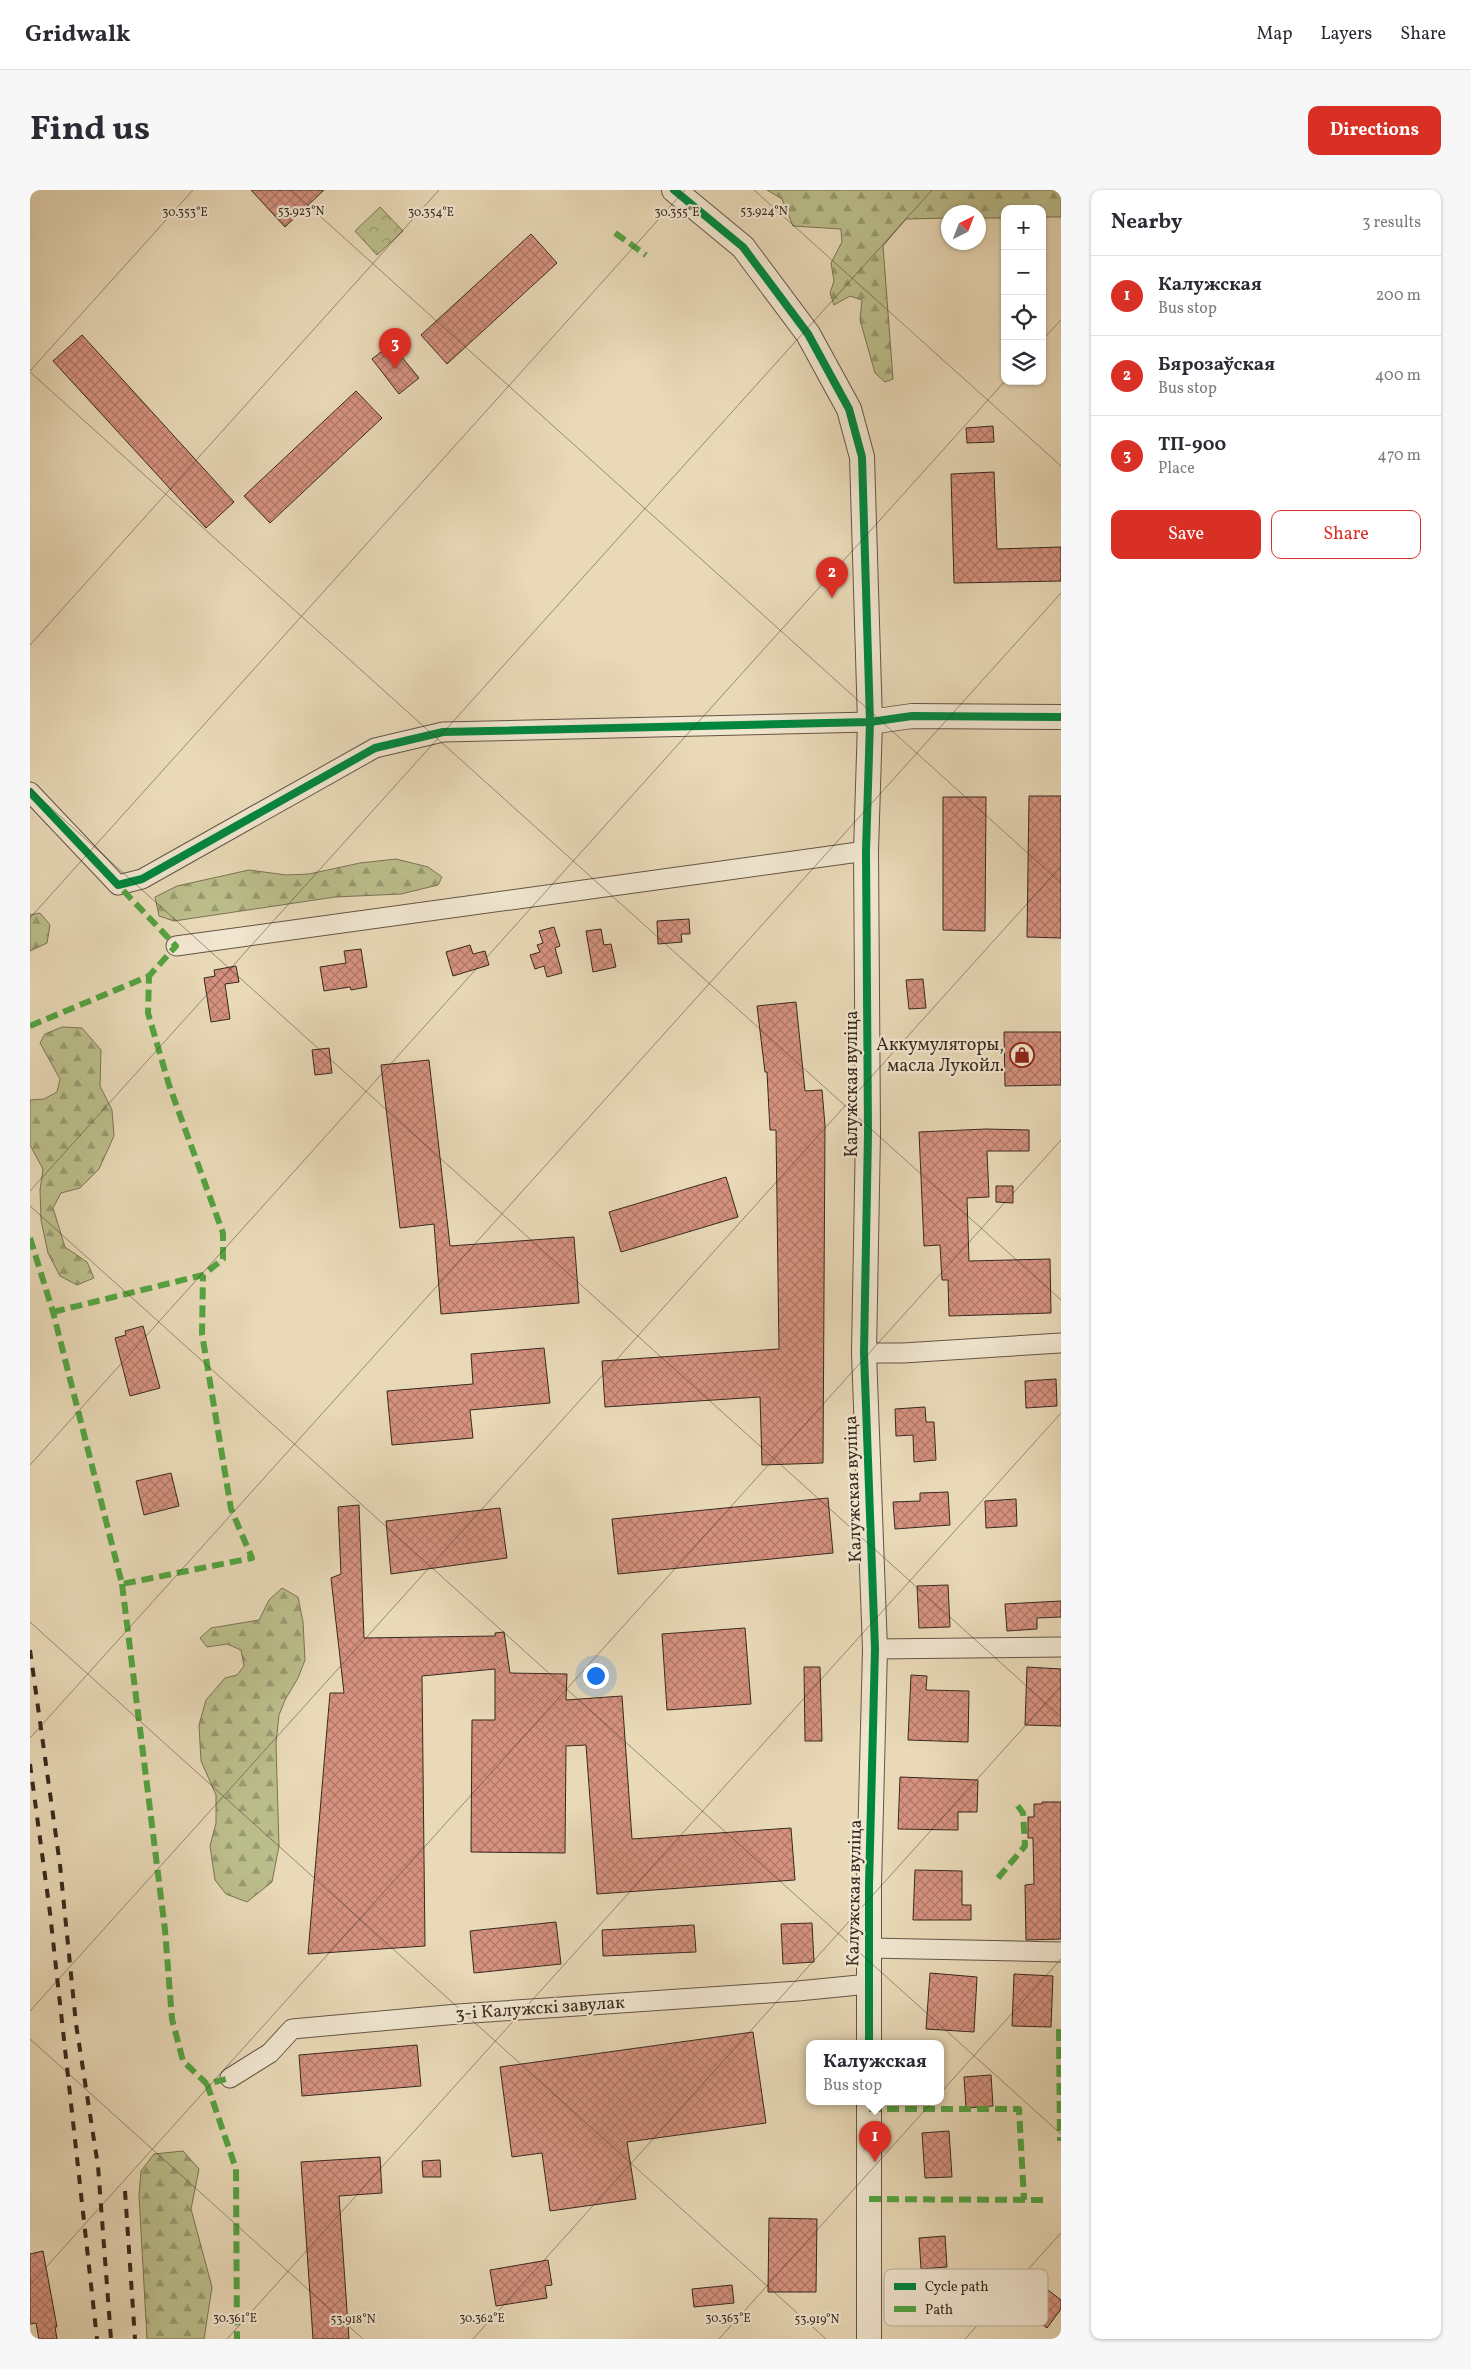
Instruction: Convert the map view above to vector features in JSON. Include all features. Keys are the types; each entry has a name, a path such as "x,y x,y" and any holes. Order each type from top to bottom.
{"street":[{"name":"Калужская вуліца","path":"674,190 742,247 808,334 849,409 862,457 870,722 866,851 868,1132 864,1353 876,1649 869,1948 869,2040"},
{"path":"30,792 118,885 142,880 375,748 443,732 870,722 912,716 1061,717"},
{"path":"176,946 866,851"},
{"path":"864,1353 903,1353 1061,1343"},
{"path":"876,1649 1061,1646"},
{"path":"869,1948 1061,1952"},
{"name":"3-і Калужскі завулак","path":"230,2078 270,2053 292,2029 458,2014 798,1991 869,1984"},
{"path":"869,2105 870,2339"}],"green space":[{"path":"767,190 1061,190 1061,217 1046,217 1046,205 1001,205 1001,218 986,218 986,205 941,205 941,218 906,219 883,246 893,379 885,382 875,373 860,320 862,300 850,296 834,305 830,293 834,281 831,263 842,242 841,229 793,226 782,199"},
{"path":"380,207 403,231 377,255 355,231"},
{"path":"396,859 428,867 442,877 438,885 401,894 335,897 174,921 159,916 155,897 177,886 249,870 286,875 309,874 360,863"},
{"path":"40,913 50,925 47,943 30,951 30,915"},
{"path":"62,1027 82,1028 101,1050 100,1086 112,1110 114,1136 99,1169 80,1188 61,1193 53,1208 65,1247 87,1262 94,1278 77,1285 60,1276 48,1253 41,1220 40,1190 43,1169 30,1145 30,1100 44,1099 57,1092 60,1079 40,1043 45,1034"},
{"path":"282,1588 298,1597 303,1622 305,1660 279,1715 276,1743 279,1846 272,1882 247,1902 226,1894 215,1880 210,1846 216,1823 216,1795 201,1761 199,1725 206,1700 225,1678 237,1675 244,1666 241,1650 227,1644 207,1647 200,1638 211,1628 259,1620 269,1600"},
{"path":"183,2151 199,2169 191,2209 212,2287 204,2339 147,2339 139,2195 141,2171 154,2154"}],"building":[{"path":"251,190 324,190 285,227"},
{"path":"531,234 557,263 447,364 421,335"},
{"path":"82,335 234,502 206,528 53,361"},
{"path":"391,344 419,378 399,394 372,359"},
{"path":"356,391 382,418 270,523 244,496"},
{"path":"993,426 994,442 967,443 966,428"},
{"path":"994,472 997,549 1061,547 1061,581 954,583 951,474"},
{"path":"1029,796 1061,796 1061,938 1027,937"},
{"path":"943,797 986,797 985,931 943,930"},
{"path":"689,919 690,934 681,934 682,942 658,944 657,921"},
{"path":"554,927 560,946 555,948 562,973 547,977 544,966 535,969 530,955 540,952 537,945 543,943 539,931"},
{"path":"601,929 604,945 611,944 616,967 593,972 586,931"},
{"path":"470,945 473,954 485,951 489,965 453,976 446,952"},
{"path":"361,949 367,987 351,990 350,987 324,991 320,967 346,963 344,951"},
{"path":"236,966 239,982 225,984 230,1019 211,1022 204,978 215,976 214,970"},
{"path":"923,979 926,1008 909,1009 906,980"},
{"path":"796,1002 805,1091 822,1090 825,1125 823,1463 762,1465 760,1397 605,1407 602,1361 779,1349 776,1130 770,1130 767,1072 765,1072 757,1006"},
{"path":"1004,1032 1061,1032 1061,1085 1005,1086"},
{"path":"329,1048 332,1073 315,1075 312,1050"},
{"path":"429,1060 450,1246 574,1237 579,1303 441,1314 434,1224 400,1228 381,1065"},
{"path":"986,1129 1029,1130 1029,1151 987,1151 989,1197 967,1198 969,1261 1050,1259 1051,1313 949,1316 948,1280 942,1280 940,1245 924,1246 919,1132"},
{"path":"726,1177 738,1217 621,1252 609,1212"},
{"path":"996,1186 1013,1186 1013,1203 996,1202"},
{"path":"143,1326 160,1388 130,1396 115,1338 126,1335 125,1331"},
{"path":"544,1348 550,1403 470,1410 473,1438 392,1445 387,1391 473,1384 471,1354"},
{"path":"1056,1379 1057,1406 1026,1408 1025,1381"},
{"path":"925,1407 926,1422 934,1422 936,1460 914,1462 913,1435 896,1436 895,1409"},
{"path":"171,1473 179,1506 144,1515 136,1481"},
{"path":"948,1492 950,1525 895,1529 893,1502 920,1501 920,1493"},
{"path":"828,1498 833,1553 618,1574 612,1519"},
{"path":"1016,1499 1017,1526 986,1528 985,1501"},
{"path":"359,1505 364,1638 495,1636 495,1633 504,1632 510,1673 567,1674 566,1700 622,1696 632,1839 791,1828 795,1880 597,1894 586,1745 566,1746 565,1853 471,1852 472,1720 495,1720 495,1669 422,1676 425,1946 308,1954 330,1693 344,1693 331,1578 341,1574 338,1507"},
{"path":"500,1508 507,1558 391,1574 386,1521"},
{"path":"948,1585 950,1627 919,1628 917,1586"},
{"path":"1061,1601 1061,1617 1037,1618 1037,1629 1007,1631 1005,1604"},
{"path":"745,1628 751,1704 667,1710 662,1634"},
{"path":"804,1667 820,1667 822,1741 805,1741"},
{"path":"1027,1667 1061,1669 1061,1726 1025,1725"},
{"path":"911,1675 927,1676 926,1690 969,1691 968,1742 908,1740"},
{"path":"900,1777 978,1780 977,1812 958,1812 958,1830 898,1829"},
{"path":"1042,1802 1061,1802 1061,1939 1026,1940 1025,1885 1034,1884 1033,1838 1028,1838 1028,1817 1034,1817 1034,1804 1042,1804"},
{"path":"915,1870 962,1871 962,1905 971,1905 971,1920 913,1920"},
{"path":"556,1922 561,1964 474,1973 470,1931"},
{"path":"812,1923 814,1962 783,1964 781,1924"},
{"path":"694,1925 696,1952 603,1956 602,1930"},
{"path":"930,1973 977,1977 974,2032 926,2029"},
{"path":"1014,1974 1053,1976 1051,2027 1012,2026"},
{"path":"753,2032 766,2123 627,2142 636,2199 550,2211 542,2153 512,2157 500,2067"},
{"path":"417,2045 421,2086 302,2096 299,2055"},
{"path":"991,2075 993,2106 966,2108 964,2077"},
{"path":"949,2131 952,2177 925,2178 922,2133"},
{"path":"380,2157 382,2193 339,2196 349,2339 313,2339 301,2162"},
{"path":"440,2160 441,2177 423,2177 422,2161"},
{"path":"769,2218 817,2219 816,2292 768,2292"},
{"path":"945,2236 947,2267 921,2269 919,2238"},
{"path":"43,2251 57,2327 55,2327 57,2339 39,2339 36,2323 30,2324 30,2254"},
{"path":"548,2260 552,2285 545,2286 547,2298 496,2306 490,2270"},
{"path":"732,2285 734,2303 694,2307 692,2289"},
{"path":"1048,2290 1061,2300 1061,2309 1047,2328 1044,2326 1048,2326"}],"railway":[{"path":"30,1650 60,1865 76,2024 98,2166 111,2339"},
{"path":"30,1764 50,1913 97,2339"},
{"path":"125,2191 135,2339"}],"marked path":[{"path":"615,233 646,255"},
{"path":"30,1026 149,976 176,946 118,885"},
{"path":"53,1312 203,1275 223,1259 223,1233 169,1085 148,1013 149,976"},
{"path":"30,1238 53,1312 122,1584 252,1558 231,1509 202,1334 203,1275"},
{"path":"122,1584 165,1930 172,2019 183,2061 207,2084 230,2078"},
{"path":"998,1878 1025,1846 1023,1813 1015,1802"},
{"path":"1059,2029 1060,2141"},
{"path":"207,2084 236,2169 237,2339"},
{"path":"869,2109 1019,2109 1024,2200"},
{"path":"869,2199 1044,2200"}],"cycle path":[{"path":"674,190 743,247 808,334 849,409 862,457 870,722 866,851 868,1133 864,1353 875,1649 869,1885 869,2040"},
{"path":"30,792 118,885 142,879 375,748 443,732 870,722 912,716 1061,717"}],"place":[{"name":"ТП-900","path":"395,369"},
{"name":"Бярозаўская","path":"832,598"},
{"name":"Аккумуляторы, масла Лукойл.","path":"1022,1055"},
{"name":"Калужская","path":"875,2162"}]}
